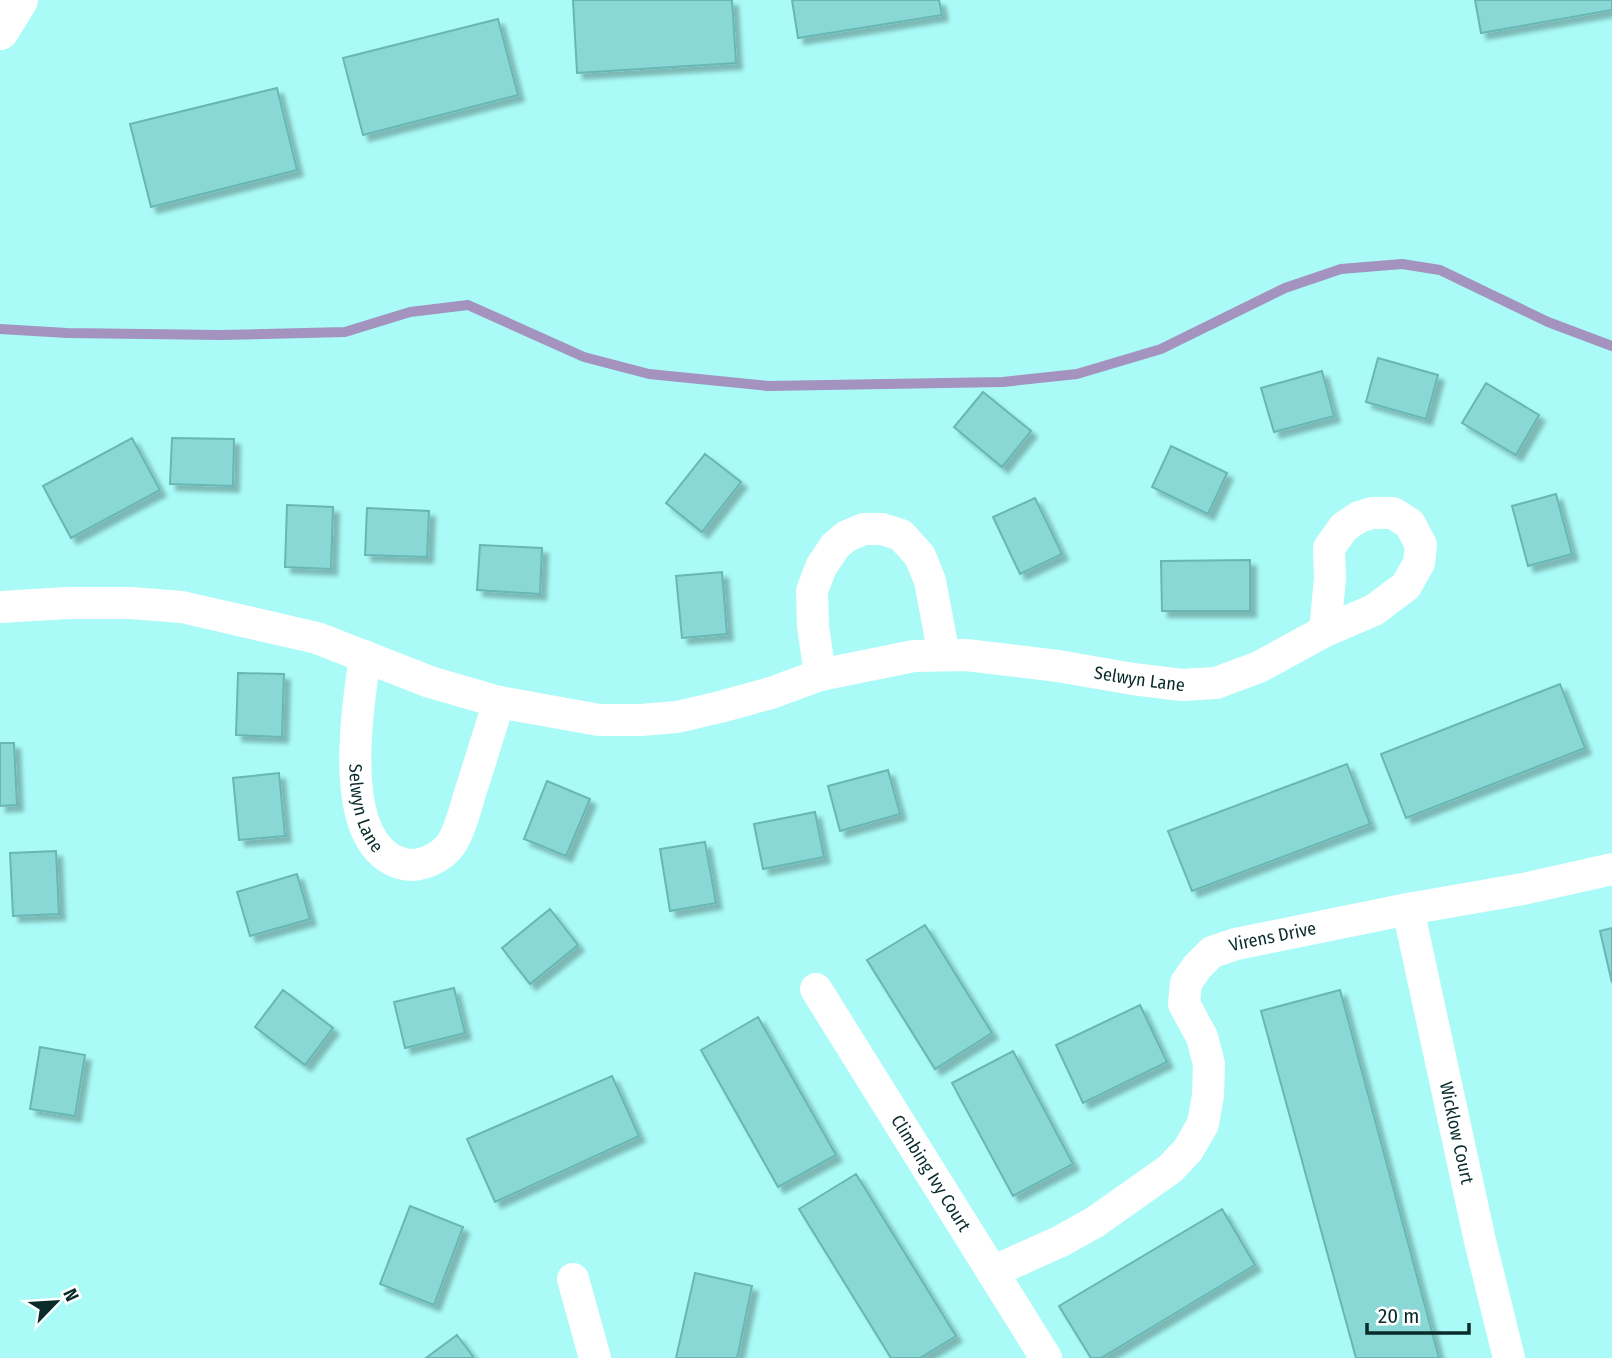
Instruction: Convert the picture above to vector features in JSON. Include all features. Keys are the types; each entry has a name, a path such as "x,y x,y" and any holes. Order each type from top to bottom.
{"street":[{"path":"0,31 19,0"},
{"path":"820,675 811,590 821,567 835,546 847,536 864,529 901,535 920,556 930,581 944,655"},
{"name":"Selwyn Lane","path":"0,607 68,603 131,603 182,607 317,638 430,682 499,702 599,720 665,718 720,707 771,693 820,675 914,656 966,655 1182,685 1216,683 1259,667 1325,631"},
{"name":"Selwyn Lane","path":"365,656 355,750 356,787 360,807 367,829 379,850 391,860 408,866 432,860 450,846 462,818 499,702"},
{"name":"Virens Drive","path":"992,1272 1061,1241 1095,1222 1170,1169 1188,1150 1203,1124 1208,1096 1209,1064 1202,1037 1184,1004 1186,983 1212,952 1236,944 1523,889 1612,869"},
{"name":"Wicklow Court","path":"1408,909 1508,1358"},
{"name":"Climbing Ivy Court","path":"816,989 1046,1358"},
{"path":"573,1279 595,1358"}],"building":[{"path":"573,0 732,0 736,63 577,73"},
{"path":"792,0 939,0 942,15 798,38"},
{"path":"1475,0 1612,0 1612,10 1481,33"},
{"path":"498,19 518,95 363,135 343,58"},
{"path":"277,88 297,170 151,207 130,124"},
{"path":"1378,358 1438,375 1426,419 1366,402"},
{"path":"1322,371 1334,416 1274,432 1261,388"},
{"path":"1486,383 1539,415 1516,455 1462,423"},
{"path":"983,392 1031,431 1002,467 954,427"},
{"path":"132,438 160,490 71,538 43,486"},
{"path":"172,438 234,439 233,486 170,484"},
{"path":"1171,446 1227,473 1208,514 1152,487"},
{"path":"705,454 741,482 702,532 666,503"},
{"path":"1556,494 1572,554 1528,566 1512,506"},
{"path":"1035,498 1062,554 1020,574 993,517"},
{"path":"287,505 333,507 331,569 285,567"},
{"path":"367,508 429,511 427,557 365,555"},
{"path":"480,545 542,548 540,594 477,590"},
{"path":"1250,560 1250,611 1162,611 1161,561"},
{"path":"722,572 727,634 682,638 676,576"},
{"path":"238,673 284,674 282,737 236,735"},
{"path":"1560,684 1585,748 1406,818 1381,754"},
{"path":"0,743 14,743 17,805 0,806"},
{"path":"1347,764 1370,824 1192,891 1168,831"},
{"path":"888,770 900,814 840,831 828,786"},
{"path":"279,773 285,836 239,840 233,778"},
{"path":"547,781 590,799 566,856 524,839"},
{"path":"815,812 824,857 763,869 754,824"},
{"path":"705,842 716,903 670,911 660,849"},
{"path":"56,851 59,914 13,916 10,853"},
{"path":"297,874 310,919 250,936 237,892"},
{"path":"550,909 578,945 530,984 502,948"},
{"path":"925,925 992,1033 935,1069 867,960"},
{"path":"1612,928 1612,983 1600,931"},
{"path":"454,988 465,1033 405,1048 394,1002"},
{"path":"283,990 333,1028 305,1065 255,1027"},
{"path":"1340,990 1439,1358 1356,1358 1261,1011"},
{"path":"1140,1005 1167,1062 1083,1103 1056,1045"},
{"path":"758,1017 836,1155 778,1187 701,1050"},
{"path":"40,1047 85,1055 75,1116 30,1109"},
{"path":"1013,1051 1073,1164 1013,1196 952,1083"},
{"path":"612,1076 639,1136 495,1202 467,1139"},
{"path":"856,1174 956,1336 920,1358 891,1358 799,1209"},
{"path":"410,1206 463,1227 434,1305 380,1284"},
{"path":"1222,1209 1255,1265 1101,1358 1091,1358 1059,1306"},
{"path":"695,1273 752,1286 737,1358 676,1358"},
{"path":"457,1335 474,1358 426,1358"}],"waterway":[{"path":"0,329 67,333 221,335 345,332 410,312 468,305 584,357 649,374 768,386 1003,382 1077,374 1161,349 1285,288 1341,269 1402,264 1440,270 1548,322 1612,346"}]}
